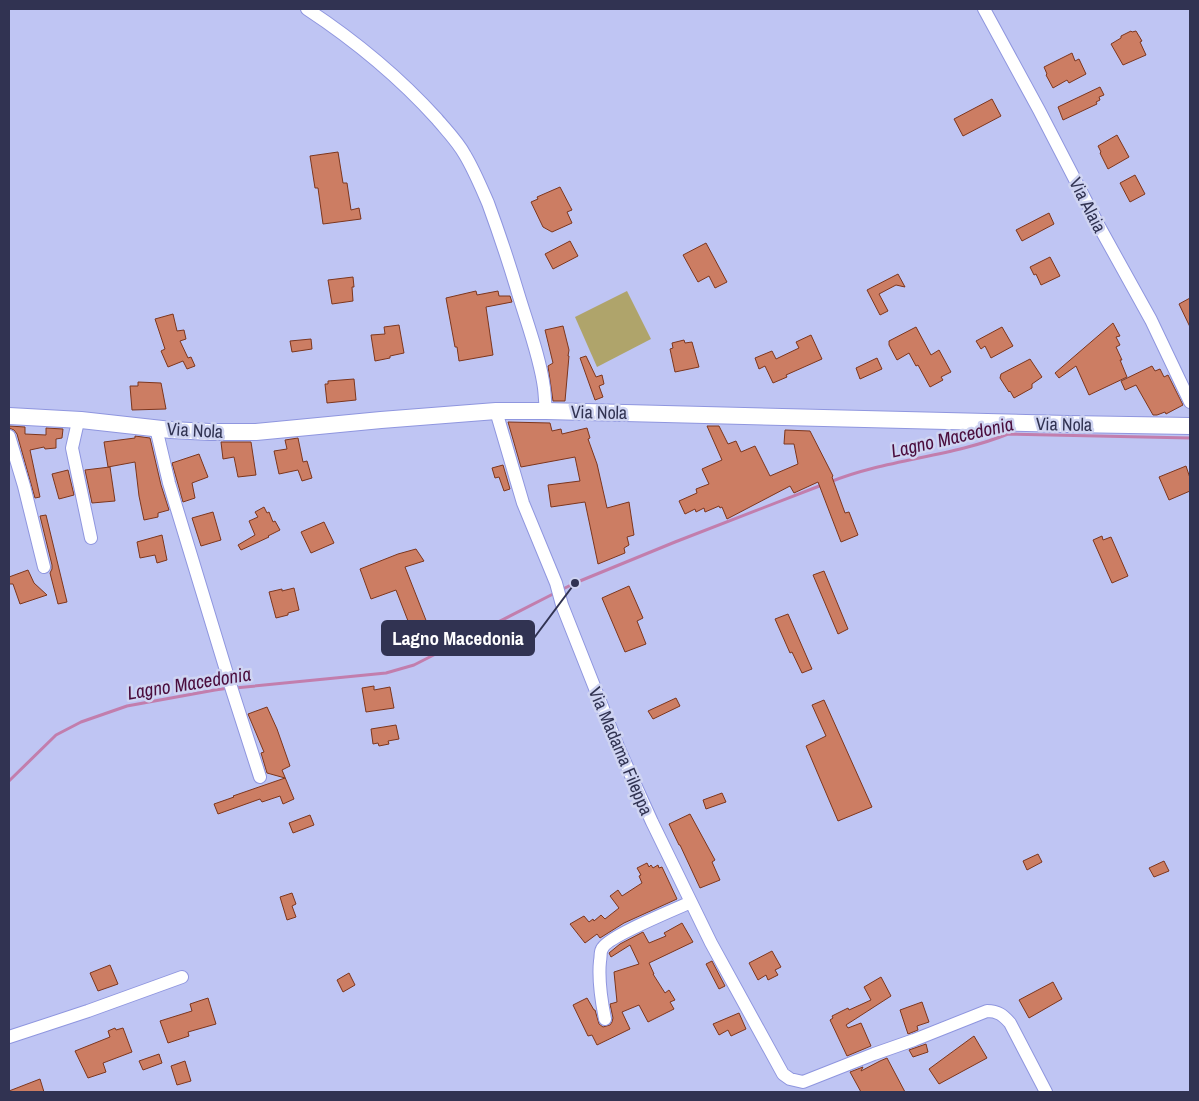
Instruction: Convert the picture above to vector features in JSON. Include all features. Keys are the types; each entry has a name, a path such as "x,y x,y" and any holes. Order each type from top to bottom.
{"street":[{"path":"307,9 373,58 418,98 464,153 475,173 510,264 540,368 546,411"},
{"name":"Via Alaia","path":"984,9 1151,320 1190,402"},
{"name":"Via Nola","path":"9,416 81,420 210,432 256,432 496,411 1190,426"},
{"name":"Via Madama Fileppa","path":"496,411 523,503 556,583 562,606 618,749 711,943 783,1074 790,1079 803,1082 987,1011 994,1011 1005,1017 1010,1023 1046,1092"},
{"path":"81,420 77,426 72,448 91,538"},
{"path":"156,428 169,483 260,777"},
{"path":"9,436 24,486 44,567"},
{"path":"605,1018 601,1002 599,976 601,950 604,945 638,926 691,902"},
{"path":"9,1037 182,977"}],"shaded area":[{"path":"627,291 651,339 597,367 575,317"}],"building":[{"path":"1131,31 1136,31 1142,41 1140,42 1146,55 1123,65 1111,44"},
{"path":"1072,53 1075,61 1079,59 1086,74 1069,83 1067,80 1053,88 1044,67"},
{"path":"1100,87 1104,95 1099,97 1100,100 1096,102 1097,104 1063,120 1058,107"},
{"path":"992,99 1001,116 963,136 954,119"},
{"path":"1117,135 1129,157 1108,169 1098,146"},
{"path":"338,152 343,183 347,183 351,210 359,208 361,219 323,224 318,188 315,188 310,156"},
{"path":"1135,175 1145,194 1130,202 1120,183"},
{"path":"560,187 572,210 567,212 572,223 552,232 543,227 531,202 538,199 537,197"},
{"path":"1049,213 1054,224 1022,241 1016,230"},
{"path":"570,241 578,256 553,269 545,254"},
{"path":"706,243 727,282 715,288 709,276 698,282 683,255"},
{"path":"1050,257 1060,276 1041,285 1030,267"},
{"path":"898,274 905,287 896,285 879,294 888,311 880,315 867,290"},
{"path":"353,277 353,301 332,304 328,280"},
{"path":"476,291 477,295 498,291 499,296 510,296 512,302 486,307 493,355 459,361 446,298"},
{"path":"1190,298 1190,327 1179,304"},
{"path":"173,314 177,331 184,330 186,339 180,341 188,358 191,357 195,366 187,369 183,361 168,367 161,351 165,349 155,319"},
{"path":"1113,323 1120,336 1116,337 1120,345 1116,347 1127,377 1089,395 1076,366 1059,378 1055,373"},
{"path":"399,325 404,353 375,361 371,335 385,334 384,327"},
{"path":"563,326 569,350 565,401 553,401 548,366 553,363 545,330"},
{"path":"916,327 931,355 939,350 951,372 941,377 943,380 930,387 909,353 897,360 889,345 889,341"},
{"path":"1002,327 1013,346 991,358 985,346 981,349 976,341"},
{"path":"811,335 822,359 773,383 765,366 759,369 755,358 772,351 776,359 799,348 796,342"},
{"path":"311,339 312,349 292,352 290,341"},
{"path":"684,340 685,343 692,342 699,367 675,372 670,349 673,348 672,343"},
{"path":"586,356 596,377 602,375 604,384 599,386 603,397 595,400 580,358"},
{"path":"877,358 882,369 860,379 856,368"},
{"path":"1030,359 1042,377 1032,384 1032,388 1014,398 1000,378 1001,374"},
{"path":"1152,366 1155,371 1160,369 1164,377 1168,375 1183,405 1166,414 1165,412 1153,415 1136,385 1125,390 1121,381"},
{"path":"354,379 356,400 327,403 325,384 328,384 328,381"},
{"path":"138,382 161,383 166,409 132,410 130,386 138,386"},
{"path":"508,422 550,423 552,431 561,429 562,434 587,428 590,438 588,439 597,464 607,508 629,502 634,535 627,537 629,545 624,548 625,553 598,564 585,502 551,507 548,485 580,481 575,457 521,467"},
{"path":"9,426 25,427 25,434 46,435 46,428 63,429 62,438 56,439 56,448 45,449 44,447 30,450 40,497 35,498 17,434"},
{"path":"707,426 719,426 728,444 736,441 741,452 755,446 770,476 798,464 794,444 784,444 785,430 810,431 833,476 845,513 849,512 858,535 841,542 818,482 794,493 790,486 727,519 722,507 720,508 719,506 705,512 704,508 696,512 695,509 685,514 679,501 697,493 696,489 709,484 702,469 722,460"},
{"path":"135,436 150,438 169,510 158,513 158,517 144,520 135,462 108,467 104,442 135,438"},
{"path":"298,438 303,462 307,461 312,478 302,481 298,470 279,474 274,451 287,449 285,440"},
{"path":"221,442 251,442 256,475 238,477 234,457 223,459"},
{"path":"199,454 208,477 192,483 195,498 183,502 172,463"},
{"path":"503,465 510,489 504,491 499,477 495,478 492,468"},
{"path":"1186,466 1190,478 1190,491 1169,500 1159,477"},
{"path":"110,467 115,501 92,503 85,470"},
{"path":"68,470 74,495 59,499 52,474"},
{"path":"264,507 280,530 241,550 238,545 255,535 249,521 258,517 255,512"},
{"path":"213,512 221,540 201,546 192,518"},
{"path":"46,515 67,602 58,604 50,573 52,565 40,516"},
{"path":"324,522 334,543 311,553 301,532"},
{"path":"162,535 167,560 157,563 155,555 140,558 137,542"},
{"path":"1102,536 1103,540 1111,537 1128,576 1112,583 1093,540"},
{"path":"416,549 424,561 405,567 431,633 415,639 396,590 371,599 360,569"},
{"path":"28,570 34,583 47,595 20,604 13,584 9,584 9,577"},
{"path":"824,571 848,629 838,634 813,575"},
{"path":"629,586 643,618 637,621 646,644 625,652 602,598"},
{"path":"294,588 299,610 276,618 269,592"},
{"path":"788,614 812,669 802,673 792,652 790,653 775,619"},
{"path":"374,686 374,690 390,687 394,708 366,712 362,688"},
{"path":"676,698 680,706 653,719 648,711"},
{"path":"824,700 872,807 838,821 806,746 826,736 812,705"},
{"path":"267,707 290,766 282,770 294,799 283,804 280,796 262,802 260,799 218,814 214,804 285,778 267,773 261,753 264,752 248,714"},
{"path":"396,725 399,739 388,741 389,744 379,746 378,743 373,744 371,729"},
{"path":"722,793 726,802 706,809 703,800"},
{"path":"690,814 715,860 712,862 720,880 700,888 669,824"},
{"path":"310,815 314,825 293,833 289,823"},
{"path":"1038,854 1042,862 1027,870 1023,861"},
{"path":"1164,861 1169,871 1154,877 1149,868"},
{"path":"647,863 649,867 651,865 653,868 658,865 659,868 662,867 677,899 624,923 600,938 597,934 585,943 570,924 584,916 589,922 593,919 594,921 601,915 605,919 619,908 610,896 618,890 622,896 642,883 639,876 641,875 637,868"},
{"path":"292,893 296,904 292,906 296,917 287,920 280,897"},
{"path":"682,923 693,942 649,963 653,974 665,993 669,990 675,1000 670,1002 674,1009 648,1022 639,1005 622,1012 630,1029 597,1045 592,1035 588,1036 573,1005 587,998 595,1010 599,1024 603,1027 610,1025 613,1018 610,1004 617,1002 614,972 639,964 630,945 611,957 609,953 620,944 643,932 649,943 666,936 664,933"},
{"path":"772,951 781,967 775,970 778,975 768,980 766,975 758,980 749,963"},
{"path":"712,961 725,986 719,989 706,964"},
{"path":"110,965 118,984 98,991 90,973"},
{"path":"349,973 355,985 343,992 337,980"},
{"path":"881,977 891,996 846,1025 848,1028 861,1023 871,1046 847,1056 830,1020 833,1018 832,1016 848,1008 849,1010 871,1000 864,987"},
{"path":"1053,982 1062,999 1029,1018 1019,1000"},
{"path":"208,998 216,1024 188,1032 189,1036 168,1043 160,1021 192,1011 190,1004"},
{"path":"922,1002 929,1022 917,1026 918,1030 908,1034 900,1010"},
{"path":"739,1013 746,1029 731,1036 728,1030 719,1035 713,1024"},
{"path":"115,1028 116,1030 123,1028 132,1052 103,1063 106,1072 88,1078 75,1051 110,1037 108,1031"},
{"path":"974,1036 987,1058 939,1084 929,1069"},
{"path":"926,1044 928,1052 913,1057 909,1050"},
{"path":"159,1054 162,1063 143,1070 139,1061"},
{"path":"887,1058 905,1092 861,1092 850,1072 863,1067 861,1071"},
{"path":"185,1061 191,1081 177,1085 171,1066"},
{"path":"40,1079 44,1092 9,1092 9,1091"}],"waterway":[{"name":"Lagno Macedonia","path":"830,482 874,468 964,448 1008,434 1190,438"},
{"name":"Lagno Macedonia","path":"561,590 675,542 822,485"},
{"name":"Lagno Macedonia","path":"235,688 386,673 414,665 555,593"},
{"name":"Lagno Macedonia","path":"9,781 56,735 81,722 127,706 229,688"}],"place":[{"name":"Lagno Macedonia","path":"575,583"}]}
